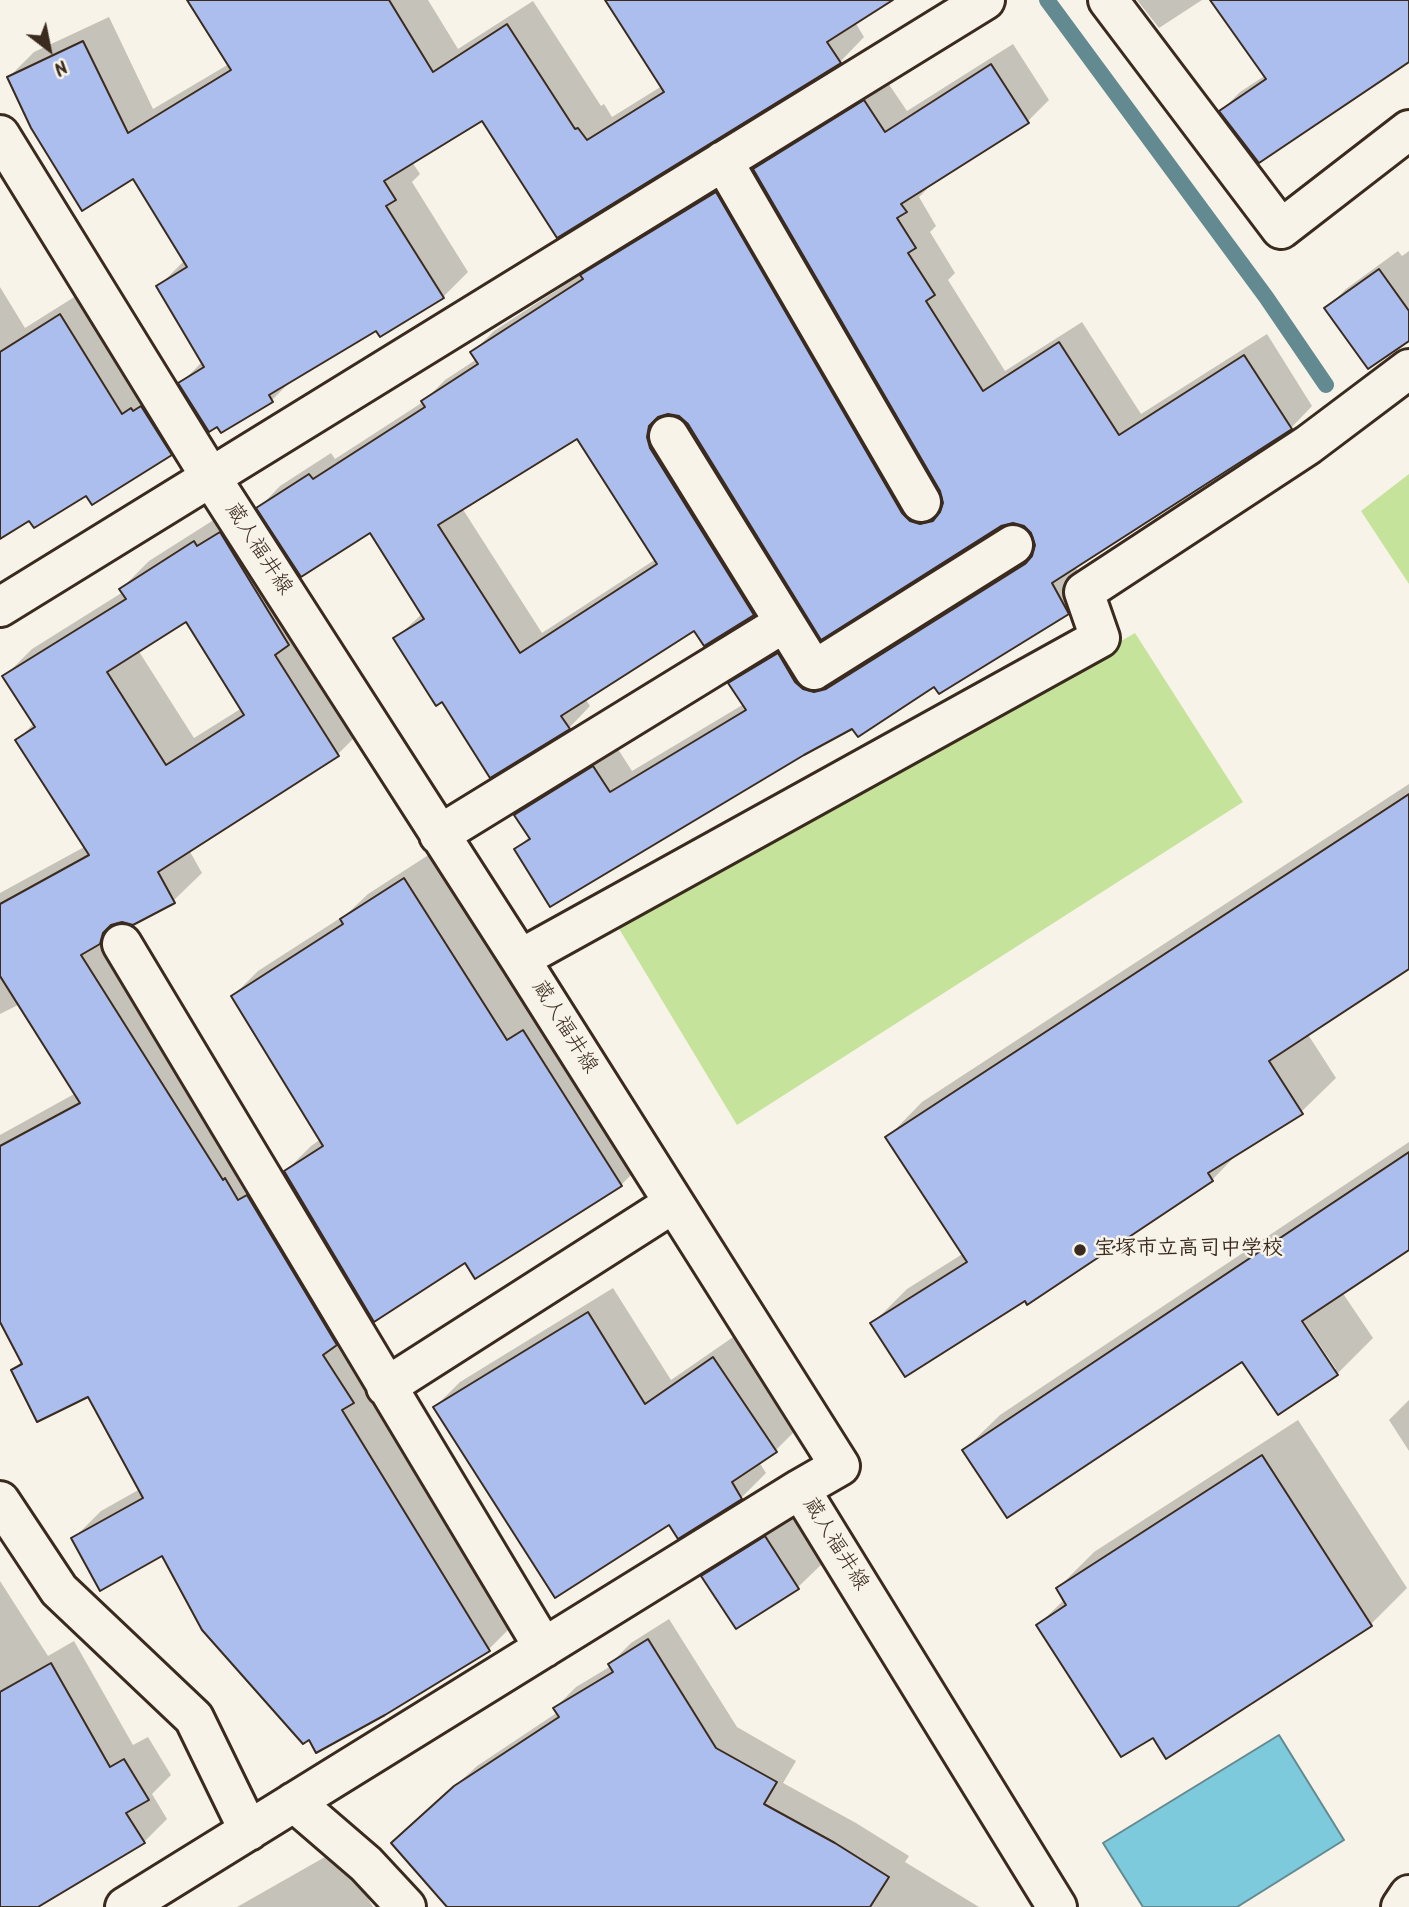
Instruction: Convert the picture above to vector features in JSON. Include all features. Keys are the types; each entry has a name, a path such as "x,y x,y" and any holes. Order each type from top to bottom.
{"street":[{"path":"0,607 985,0"},
{"path":"1108,0 1280,229 1409,130"},
{"name":"蔵人福井線","path":"0,135 210,476 520,959 840,1466 800,1489 1057,1907"},
{"path":"723,161 921,502"},
{"path":"520,959 1100,638 1084,592 1308,445 1409,369"},
{"path":"668,436 814,670 1013,545"},
{"path":"439,835 784,623"},
{"path":"122,944 544,1648"},
{"path":"386,1387 674,1203"},
{"path":"125,1907 800,1489"},
{"path":"0,1501 59,1590 194,1718 249,1831"},
{"path":"294,1802 366,1864 406,1907"},
{"path":"1401,1907 1409,1895"}],"green space":[{"path":"1409,474 1409,584 1361,511"},
{"path":"1135,633 1243,802 737,1125 618,927"}],"water":[{"path":"1279,1735 1344,1840 1237,1907 1143,1907 1103,1843"}],"building":[{"path":"187,0 389,0 433,72 507,24 575,129 578,128 587,140 664,92 605,0 893,0 827,42 841,63 557,238 482,121 384,181 396,200 386,206 444,298 380,337 376,331 269,395 273,402 221,433 217,427 209,432 178,383 204,367 156,286 187,267 133,179 82,211 31,128 7,77 83,41 128,133 231,70"},
{"path":"1210,0 1409,0 1409,62 1259,163 1219,111 1266,79"},
{"path":"991,64 1029,123 901,204 907,212 897,218 916,248 908,253 935,295 926,301 983,391 1059,342 1119,435 1244,355 1292,429 1052,583 1069,614 939,694 934,687 858,737 852,729 804,755 550,907 514,849 530,839 514,815 593,766 610,792 746,710 728,683 778,653 795,682 803,689 814,692 826,689 1025,564 1032,556 1035,545 1031,533 1024,526 1013,523 1001,526 821,640 688,424 679,416 668,414 658,417 649,426 647,437 650,448 754,615 704,646 694,631 561,716 570,729 490,778 442,702 436,706 393,638 424,619 370,533 301,577 256,508 309,474 313,479 425,407 421,401 478,364 470,352 583,279 580,275 716,192 902,513 910,521 920,524 933,521 943,503 940,491 753,169 864,100 885,132","holes":["577,439 657,564 520,653 438,525"]},
{"path":"1379,269 1409,311 1409,341 1368,369 1324,308"},
{"path":"60,314 122,414 141,406 172,455 92,505 86,496 34,528 29,521 0,539 0,352"},
{"path":"220,532 289,645 275,655 339,756 158,872 175,903 133,925 122,922 111,925 103,933 100,944 81,955 223,1180 225,1178 238,1200 247,1195 337,1345 323,1355 354,1403 342,1410 490,1651 385,1715 316,1753 309,1740 303,1744 202,1630 162,1556 100,1591 71,1538 143,1498 88,1397 37,1422 11,1370 22,1364 0,1322 0,1146 80,1103 0,976 0,904 89,855 15,740 35,727 2,676 126,599 119,589 194,541 197,546","holes":["186,622 244,715 166,765 107,672"]},
{"path":"1409,794 1409,969 1269,1061 1303,1114 1208,1173 1213,1181 1027,1305 1025,1301 905,1377 870,1323 967,1262 885,1137"},
{"path":"404,878 507,1040 523,1030 622,1186 475,1279 465,1263 374,1322 284,1171 323,1146 231,996 343,924 340,919"},
{"path":"1409,1152 1409,1250 1302,1321 1338,1375 1278,1415 1242,1362 1007,1518 962,1450"},
{"path":"588,1312 645,1404 713,1357 777,1452 732,1482 742,1499 678,1539 669,1525 555,1598 433,1407"},
{"path":"1262,1455 1372,1626 1166,1759 1153,1738 1121,1757 1036,1625 1066,1605 1056,1588"},
{"path":"765,1536 799,1589 736,1629 701,1576"},
{"path":"648,1639 716,1748 777,1782 764,1804 835,1843 889,1877 870,1907 447,1907 391,1843 454,1786 559,1717 553,1708 613,1672 608,1664"},
{"path":"51,1663 110,1767 124,1759 149,1800 126,1813 145,1843 38,1907 0,1907 0,1692"}],"waterway":[{"path":"1047,0 1266,297 1326,385"}],"place":[{"name":"宝塚市立高司中学校","path":"1080,1250"}]}
